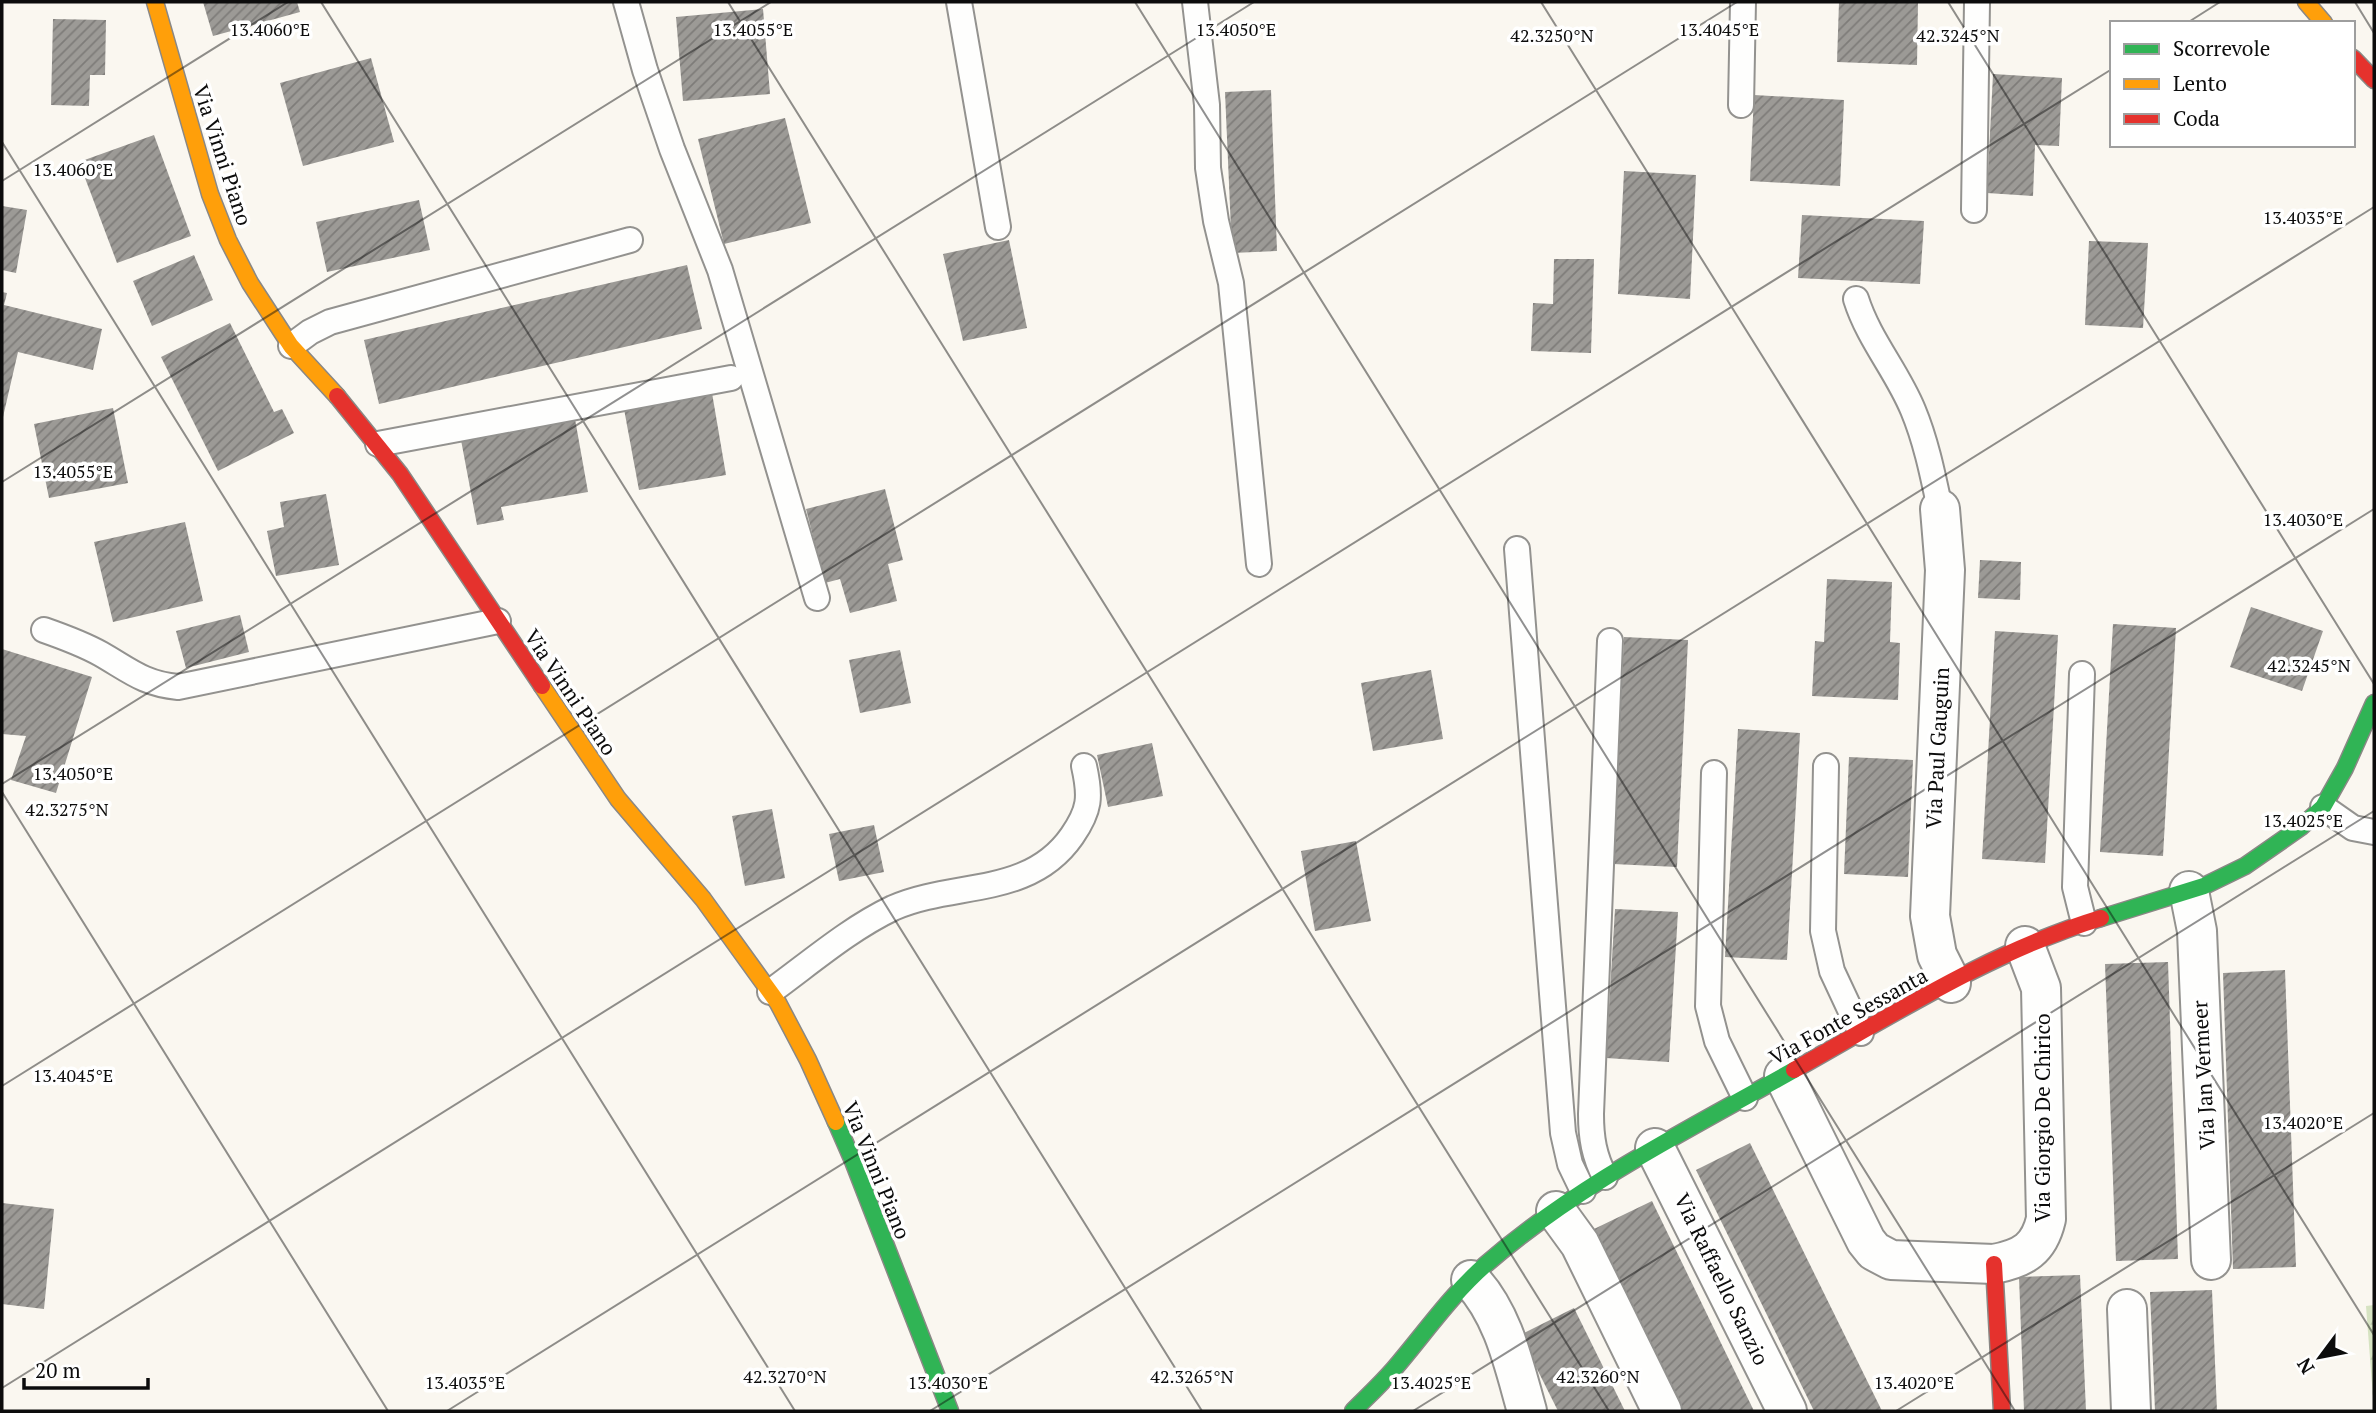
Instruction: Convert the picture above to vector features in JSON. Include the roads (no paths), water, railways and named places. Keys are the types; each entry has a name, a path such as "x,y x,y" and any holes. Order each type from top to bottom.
{"street":[{"name":"Via Vinni Piano","path":"155,2 210,194 228,240 250,283 292,346 378,444 618,799 703,899 770,992 808,1060 853,1161 950,1411"},
{"path":"2306,2 2322,21"},
{"path":"2355,60 2374,80"},
{"name":"Via Paul Gauguin","path":"1940,509 1945,570 1930,916 1937,955 1951,982"},
{"name":"Via Fonte Sessanta","path":"1353,1411 1393,1370 1443,1308 1484,1266 1605,1177 1976,968 2058,931 2204,886 2245,866 2301,827 2323,807 2346,768 2374,703"},
{"name":"Via Jan Vermeer","path":"2189,891 2197,931 2211,1260"},
{"name":"Via Giorgio De Chirico","path":"1784,1076 1866,1241 1874,1251 1891,1260 1994,1264 2010,1261 2035,1247 2043,1234 2046,1219 2040,988 2025,946"},
{"name":"Via Raffaello Sanzio","path":"1656,1148 1787,1411"},
{"path":"1569,1201 1580,1244 1662,1411"},
{"path":"1994,1264 2002,1411"},
{"path":"1471,1280 1486,1298 1506,1339 1527,1411"},
{"path":"2127,1309 2130,1411"}],"lane":[{"path":"626,2 645,70 672,149 720,270 817,598"},
{"path":"959,2 998,227"},
{"path":"1195,2 1206,105 1208,168 1216,221 1231,283 1259,564"},
{"path":"1741,105 1743,2"},
{"path":"1974,210 1976,2"},
{"path":"292,346 310,332 330,322 630,240"},
{"path":"1856,299 1869,334 1913,409 1940,509"},
{"path":"378,444 731,378"},
{"path":"1517,549 1563,1132 1570,1164 1569,1201"},
{"path":"44,630 76,641 138,677 158,685 178,687 498,621"},
{"path":"1605,1177 1596,1161 1592,1145 1591,1114 1610,641"},
{"path":"2082,674 2076,887 2084,923"},
{"path":"770,992 868,921 896,907 1017,878 1054,857 1082,821 1089,802 1084,766"},
{"path":"1826,766 1823,931 1832,971 1861,1033"},
{"path":"1714,773 1709,1006 1720,1051 1745,1098"},
{"path":"2323,807 2353,828 2374,832"}]}
